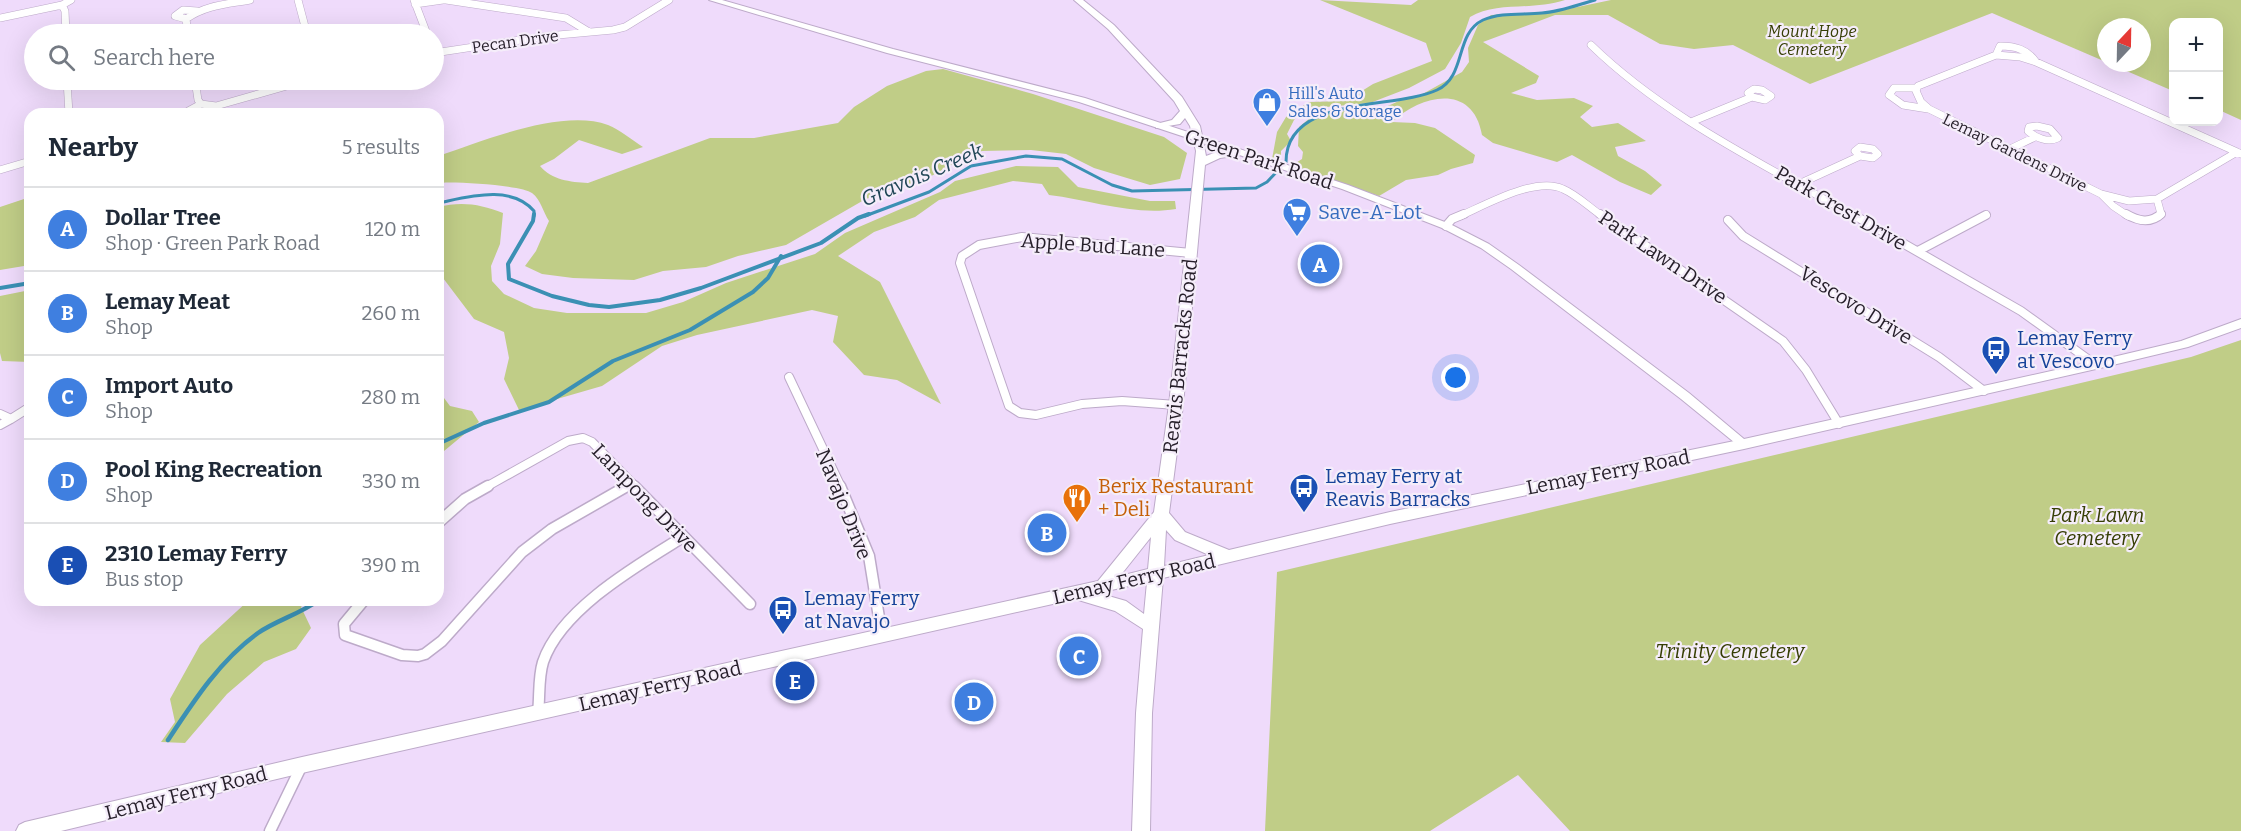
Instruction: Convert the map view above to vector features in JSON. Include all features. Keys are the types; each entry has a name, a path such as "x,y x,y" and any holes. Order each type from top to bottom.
{"main road":[{"name":"Reavis Barracks Road","path":"1078,0 1111,27 1186,111 1199,139 1200,165 1176,405 1161,514 1144,713 1141,831"},
{"path":"1160,126 1176,122 1186,111"},
{"path":"1200,165 1218,155 1240,153"},
{"name":"Lemay Ferry Road","path":"25,831 302,765 1076,593 1444,505 1839,424 1984,391 2184,344 2241,323"},
{"path":"1102,587 1161,514 1180,536 1228,556"},
{"path":"1076,593 1120,606 1152,627"}],"street":[{"path":"0,18 62,5 71,0"},
{"path":"200,11 189,10 176,13 175,16 187,17 200,11 250,0"},
{"path":"298,0 304,24"},
{"path":"423,24 415,2 445,0 566,18 589,32"},
{"name":"Pecan Drive","path":"444,51 625,27 669,0"},
{"name":"Green Park Road","path":"713,0 890,51 1057,93 1267,161 1375,198 1446,226 1478,242 1515,267 1685,396 1744,444"},
{"path":"62,5 65,11 66,24"},
{"path":"187,17 187,24"},
{"name":"Park Crest Drive","path":"1591,45 1641,91 1690,122 2029,315 2096,365"},
{"name":"Lemay Gardens Drive","path":"1929,109 1903,105 1889,95 1894,88 1917,88 1996,55 2020,57 2036,62 2239,153"},
{"name":"Lemay Gardens Drive","path":"1917,88 1921,102 1929,109 2112,198 2144,202 2157,199 2239,153"},
{"path":"68,90 69,108"},
{"path":"196,90 198,100 205,108 273,90"},
{"path":"1690,122 1752,97"},
{"path":"2010,149 2035,137"},
{"path":"1799,184 1860,156"},
{"path":"0,170 24,163"},
{"name":"Park Lawn Drive","path":"1446,226 1452,219 1534,186 1550,185 1562,188 1783,341 1806,367 1826,406 1839,424"},
{"name":"Lemay Gardens Drive","path":"2101,194 2109,205 2118,211 2141,220 2159,218 2161,214 2157,199"},
{"path":"1918,251 1986,215"},
{"name":"Vescovo Drive","path":"1728,220 1743,236 1939,357 1984,391"},
{"name":"Apple Bud Lane","path":"1176,405 1122,401 1082,405 1036,416 1020,413 1009,406 960,263 962,256 979,245 1022,237 1191,253"},
{"name":"Navajo Drive","path":"789,377 854,516 869,556 882,636"},
{"path":"0,425 24,411"},
{"path":"0,414 10,419"},
{"name":"Lampong Drive","path":"444,518 465,499 568,441 583,438 592,442 750,604"},
{"path":"359,606 344,624 345,635 407,657 419,656 430,651 442,641 522,552 552,529 632,483"},
{"path":"538,713 544,660 557,639 590,600 683,537"},
{"path":"270,831 302,765"}],"green space":[{"path":"1320,0 1411,5 1418,0 1565,0 1480,12 1470,17 1461,43 1445,69 1409,88 1370,103 1304,109 1294,120 1287,134 1291,141 1281,151 1281,162 1272,159 1277,132 1286,117 1309,102 1346,101 1373,84 1432,61 1426,43"},
{"name":"Mount Hope Cemetery","path":"1611,0 2241,0 2241,120 2223,112 2223,18 2169,18 2169,89 2129,72 2151,72 2151,18 2097,18 2097,58 1992,13 1810,84 1733,45 1694,49 1660,44 1608,15 1555,15 1483,42 1539,76 1536,83 1511,93 1537,100 1574,98 1593,106 1580,117 1592,127 1618,123 1646,141 1615,147 1618,156 1645,171 1662,185 1651,195 1620,182 1572,155 1557,162 1493,143 1482,135 1477,118 1468,107 1445,98 1417,105 1392,122 1415,123 1435,128 1475,155 1473,163 1438,175 1406,180 1379,196 1291,166 1302,159 1303,152 1298,146 1299,127 1310,118 1332,112 1381,109 1419,96 1462,72 1469,62 1468,48 1478,25 1491,15 1554,12"},
{"path":"943,69 1033,94 1164,137 1187,153 1180,179 1150,185 1094,168 1066,154 1031,150 982,151 922,181 891,189 864,200 786,245 738,256 706,267 663,271 634,280 573,278 542,274 525,266 536,251 549,221 535,196 526,190 502,186 444,183 444,154 523,128 546,123 589,121 608,125 643,147 622,154 579,140 554,159 540,166 556,177 588,183 710,138 754,138 838,123 854,107 887,86 926,71"},
{"path":"1016,166 1058,167 1078,187 1150,201 1175,201 1176,209 1160,211 1112,207 1049,195 1042,184 1013,181 939,200 915,217 874,232 838,256 880,282 941,404 897,380 864,375 833,342 838,316 812,310 697,335 662,346 602,386 519,410 504,379 509,358 504,332 474,319 444,279 444,206 463,204 487,207 503,213 500,244 491,266 492,281 504,294 534,308 567,313 646,313 683,302 726,283 815,254 845,233 940,192 955,181"},
{"path":"24,199 24,266 0,270 0,207"},
{"path":"24,291 24,362 2,361 0,296"},
{"name":"Trinity Cemetery","path":"2241,340 2241,831 1570,831 1518,775 1430,831 1265,831 1277,572 2191,357"},
{"path":"444,398 450,406 472,411 479,422 444,451"},
{"path":"242,606 302,606 311,628 296,649 264,662 227,694 185,743 161,742 175,722 170,699 200,645"}],"waterway":[{"name":"Gravois Creek","path":"865,216 929,192 971,166 1026,156 1062,159 1112,185 1132,191 1256,188 1267,182 1286,162 1291,140 1304,125 1322,115 1345,108 1418,96 1437,90 1446,84 1453,75 1468,35 1474,26 1483,20 1505,15 1555,11 1595,0"},
{"name":"Gravois Creek","path":"444,202 475,196 501,195 525,203 534,211 534,214"},
{"name":"Gravois Creek","path":"534,214 533,221 508,264 509,279 552,296 589,305 609,307 660,300 701,288 779,259"},
{"name":"Gravois Creek","path":"779,259 821,243 858,218 869,214"},
{"path":"444,441 484,423 549,402 613,361 690,330 753,292 768,278 779,259"},
{"name":"Gravois Creek","path":"0,288 24,284"},
{"path":"168,740 208,682 231,656 265,628 309,606"}],"place":[{"name":"Hill's Auto Sales & Storage","path":"1267,128"},
{"name":"Save-A-Lot","path":"1297,238"},
{"name":"Dollar Tree","path":"1320,264"},
{"name":"Lemay Ferry at Vescovo","path":"1996,376"},
{"name":"Lemay Ferry at Reavis Barracks","path":"1304,514"},
{"name":"Berix Restaurant + Deli","path":"1077,524"},
{"name":"Lemay Meat","path":"1047,533"},
{"name":"Lemay Ferry at Navajo","path":"783,636"},
{"name":"Import Auto","path":"1079,656"},
{"name":"2310 Lemay Ferry","path":"795,681"},
{"name":"Pool King Recreation","path":"974,702"}],"park label":[{"name":"Park Lawn Cemetery","path":"2097,526"}]}
